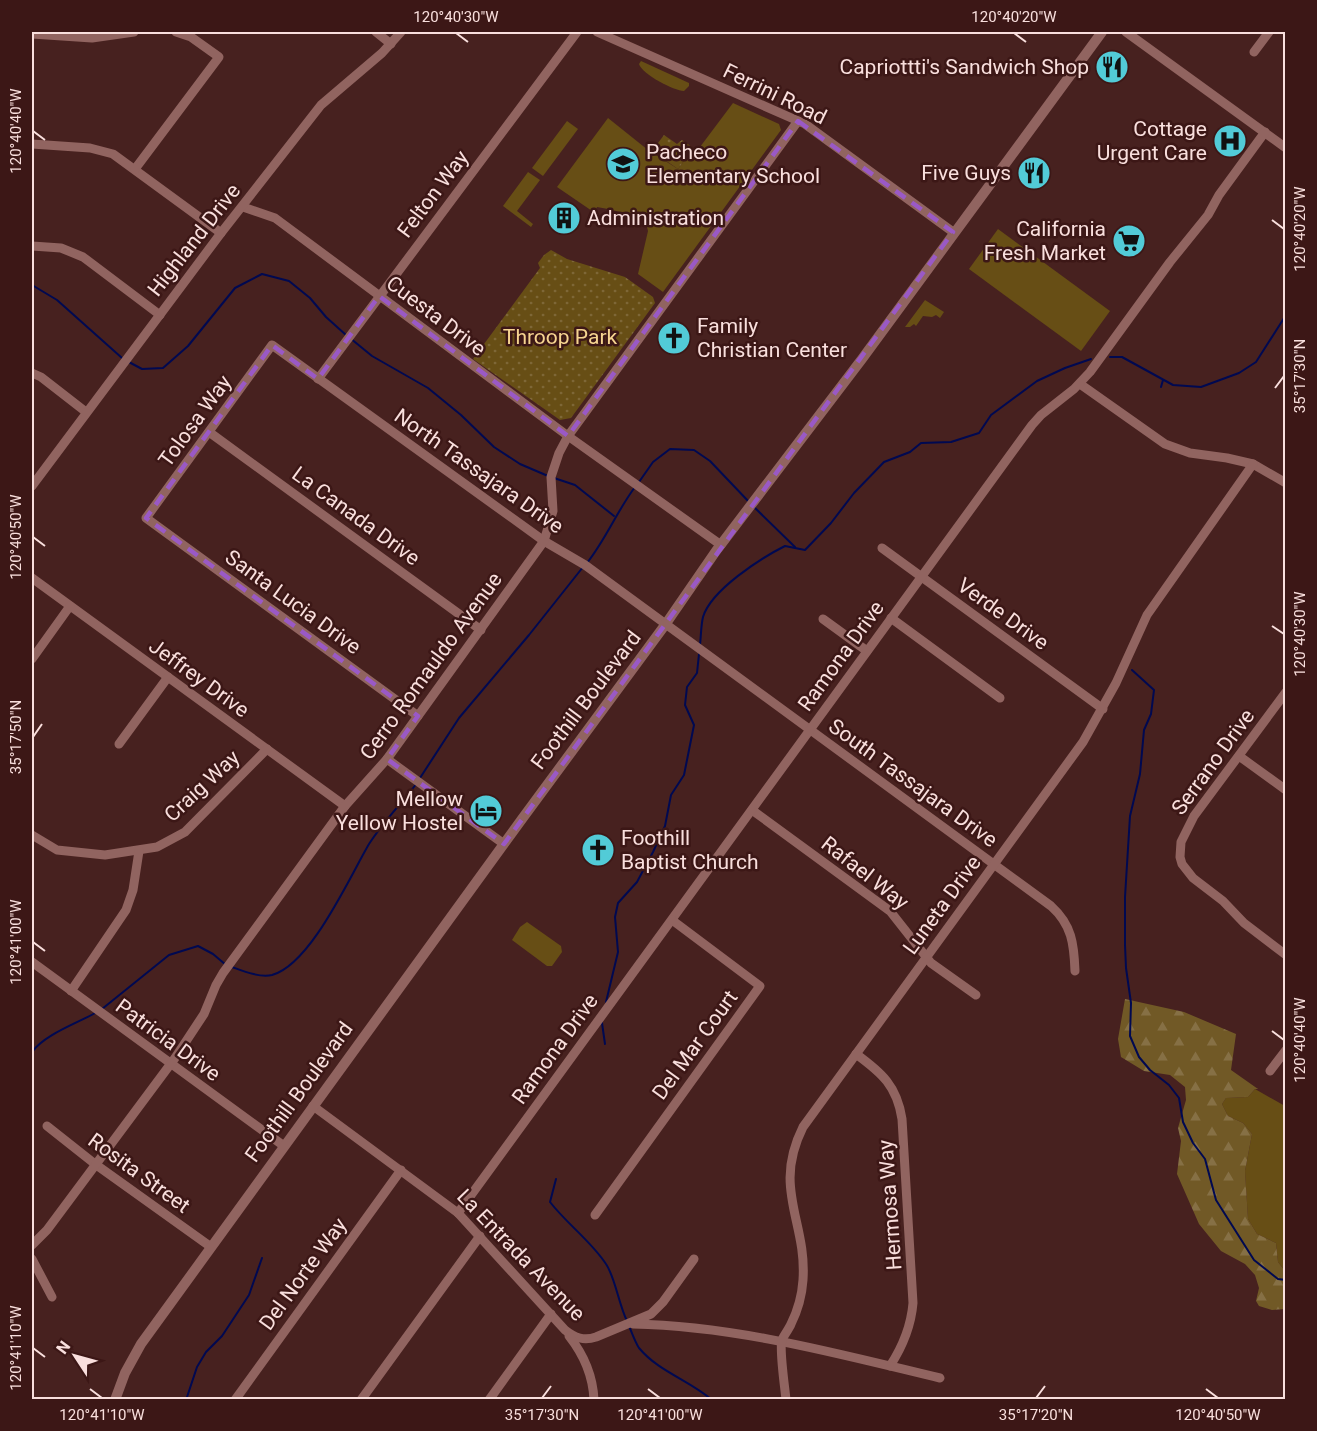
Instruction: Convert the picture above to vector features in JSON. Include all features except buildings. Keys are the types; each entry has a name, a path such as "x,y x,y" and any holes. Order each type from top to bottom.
{"street":[{"path":"32,34 92,38 134,32"},
{"path":"135,169 219,57 191,37 176,32"},
{"path":"376,32 396,36"},
{"name":"Felton Way","path":"318,379 577,32"},
{"name":"Ferrini Road","path":"597,32 798,121 953,232"},
{"name":"Foothill Boulevard","path":"115,1400 124,1373 141,1344 721,545 823,411 1102,32"},
{"path":"1126,32 1286,148"},
{"path":"1254,52 1269,32"},
{"name":"Highland Drive","path":"32,486 221,233 321,105 357,75 396,36"},
{"name":"Cerro Romauldo Avenue","path":"32,1245 47,1230 171,1064 204,1014 222,973 345,806 387,759 544,542 553,511 551,477 559,453 568,436 798,121"},
{"name":"Ramona Drive","path":"458,1213 1032,425 1080,384 1170,262 1208,215 1219,195 1265,132"},
{"path":"32,144 106,151 121,158 221,233"},
{"name":"Cuesta Drive","path":"243,207 274,218 568,436 721,545"},
{"path":"32,246 61,248 83,257 160,315"},
{"name":"North Tassajara Drive","path":"272,345 544,542 585,566 665,625"},
{"name":"Tolosa Way","path":"147,518 272,345"},
{"path":"32,374 40,377 86,412"},
{"path":"1080,384 1165,444 1190,453 1252,464 1286,483"},
{"name":"La Canada Drive","path":"209,432 481,630"},
{"name":"Luneta Drive","path":"782,1341 795,1316 803,1278 802,1259 789,1188 791,1156 803,1127 1083,742 1103,709 1147,615 1252,464"},
{"name":"Santa Lucia Drive","path":"147,518 418,716"},
{"name":"Verde Drive","path":"882,548 1103,709"},
{"name":"Jeffrey Drive","path":"32,578 345,806"},
{"path":"32,659 70,606"},
{"path":"891,618 1000,698"},
{"path":"823,619 867,651"},
{"name":"South Tassajara Drive","path":"665,625 1052,906 1066,921 1073,940 1075,971"},
{"path":"119,744 168,677"},
{"name":"Serrano Drive","path":"1286,692 1188,826 1181,842 1180,857 1187,872 1223,901 1244,923 1286,955"},
{"name":"Craig Way","path":"32,835 57,850 105,855 157,847 185,832 267,749"},
{"path":"1239,756 1286,790"},
{"path":"387,759 504,844"},
{"name":"Rafael Way","path":"752,810 890,911 926,957 949,977 976,995"},
{"path":"71,991 126,910 133,890 139,851"},
{"name":"Del Mar Court","path":"595,1215 760,986 672,920"},
{"path":"32,975 35,964"},
{"name":"Patricia Drive","path":"35,964 284,1146"},
{"path":"1270,1071 1286,1050"},
{"name":"Hermosa Way","path":"856,1054 883,1075 891,1085 901,1107 914,1303 903,1344 890,1366"},
{"name":"La Entrada Avenue","path":"313,1106 458,1213 565,1330 576,1338 589,1339 629,1324 656,1324 782,1341 940,1378"},
{"name":"Rosita Street","path":"47,1126 95,1164 211,1247"},
{"name":"Del Norte Way","path":"235,1400 401,1170"},
{"path":"361,1400 480,1236"},
{"path":"32,1259 52,1297"},
{"path":"629,1324 646,1317 659,1306 694,1259"},
{"path":"489,1400 551,1314"},
{"path":"565,1330 581,1353 587,1367 594,1400"},
{"path":"782,1341 786,1400"}],"highlighted area":[{"path":"798,121 953,232 504,844 387,759 418,716 146,518 272,345 318,379 379,296 568,436"}],"green space":[{"path":"641,61 689,83 689,86 684,91 666,85 641,68 639,64"},
{"path":"733,103 779,124 781,130 663,292 638,274 648,231 644,215 634,228 625,215 597,207 595,213 557,187 608,118 648,150 678,169 692,147 697,151"},
{"path":"567,121 578,129 543,176 532,168"},
{"path":"664,135 677,144 682,140 692,147 678,169 652,151"},
{"path":"528,172 540,180 517,211 533,224 531,227 503,206"},
{"path":"998,229 1110,311 1081,351 969,269"},
{"name":"Throop Park","path":"551,250 567,259 625,277 653,297 655,303 571,418 560,420 473,359 540,268 538,263"},
{"path":"925,300 944,312 940,318 936,315 923,316 916,326 914,324 905,327"},
{"path":"527,922 561,946 562,952 552,966 547,966 512,940 520,927"},
{"path":"1125,999 1184,1012 1236,1034 1231,1070 1258,1089 1255,1089 1248,1097 1226,1098 1222,1104 1228,1116 1243,1123 1252,1134 1245,1171 1248,1219 1257,1234 1276,1243 1278,1262 1285,1271 1285,1309 1272,1310 1259,1306 1256,1301 1259,1288 1255,1275 1245,1264 1221,1251 1199,1224 1177,1174 1181,1141 1178,1128 1186,1100 1185,1087 1170,1075 1144,1071 1121,1057 1118,1039"},
{"path":"1255,1089 1285,1106 1285,1271 1278,1262 1276,1243 1257,1234 1248,1219 1245,1171 1252,1134 1243,1123 1228,1116 1222,1104 1226,1098 1248,1097"}],"waterway":[{"path":"127,361 142,369 163,368 188,346 235,288 262,274 289,281 310,298 346,335"},
{"path":"32,285 57,300 122,358"},
{"path":"1110,357 1122,357 1173,385 1201,387 1239,373 1256,362 1286,315"},
{"path":"350,338 372,356 428,388 461,415 494,447 520,464 548,476"},
{"path":"700,645 703,617 716,596 726,586 763,558 785,546 805,550 884,462 910,452 921,443 951,442 979,433 991,415 1037,381 1091,359"},
{"path":"1161,387 1163,380"},
{"path":"639,482 653,462 670,449 694,450 710,461 750,503"},
{"path":"554,478 575,485 614,516"},
{"path":"587,563 635,487"},
{"path":"754,507 795,547"},
{"path":"420,778 459,718 583,567"},
{"path":"606,1002 618,952 615,917 618,903 637,882 653,852 665,826 671,795 684,775 694,725 685,705 687,687 697,673 699,654"},
{"path":"1132,670 1154,690 1151,714 1144,730 1140,774 1130,816 1125,897 1126,968 1131,1003 1130,1036 1139,1057 1150,1070 1169,1085 1179,1098 1183,1122 1193,1143 1205,1159 1216,1200 1254,1260 1278,1279 1286,1280"},
{"path":"232,967 267,976 287,968 301,955 328,918 374,836 417,783"},
{"path":"102,1009 169,955 198,946 213,954 226,965"},
{"path":"32,1052 53,1034 97,1012"},
{"path":"602,1023 605,1044"},
{"path":"556,1179 550,1202 606,1264 627,1321"},
{"path":"186,1400 197,1367 206,1352 222,1336 249,1295 262,1258"},
{"path":"629,1326 639,1348 647,1356 712,1400"}],"place":[{"name":"Capriottti's Sandwich Shop","path":"1112,67"},
{"name":"Cottage Urgent Care","path":"1230,141"},
{"name":"Pacheco Elementary School","path":"623,164"},
{"name":"Five Guys","path":"1034,173"},
{"name":"Administration","path":"564,218"},
{"name":"California Fresh Market","path":"1129,241"},
{"name":"Family Christian Center","path":"674,338"},
{"name":"Mellow Yellow Hostel","path":"486,811"},
{"name":"Foothill Baptist Church","path":"598,850"}]}
